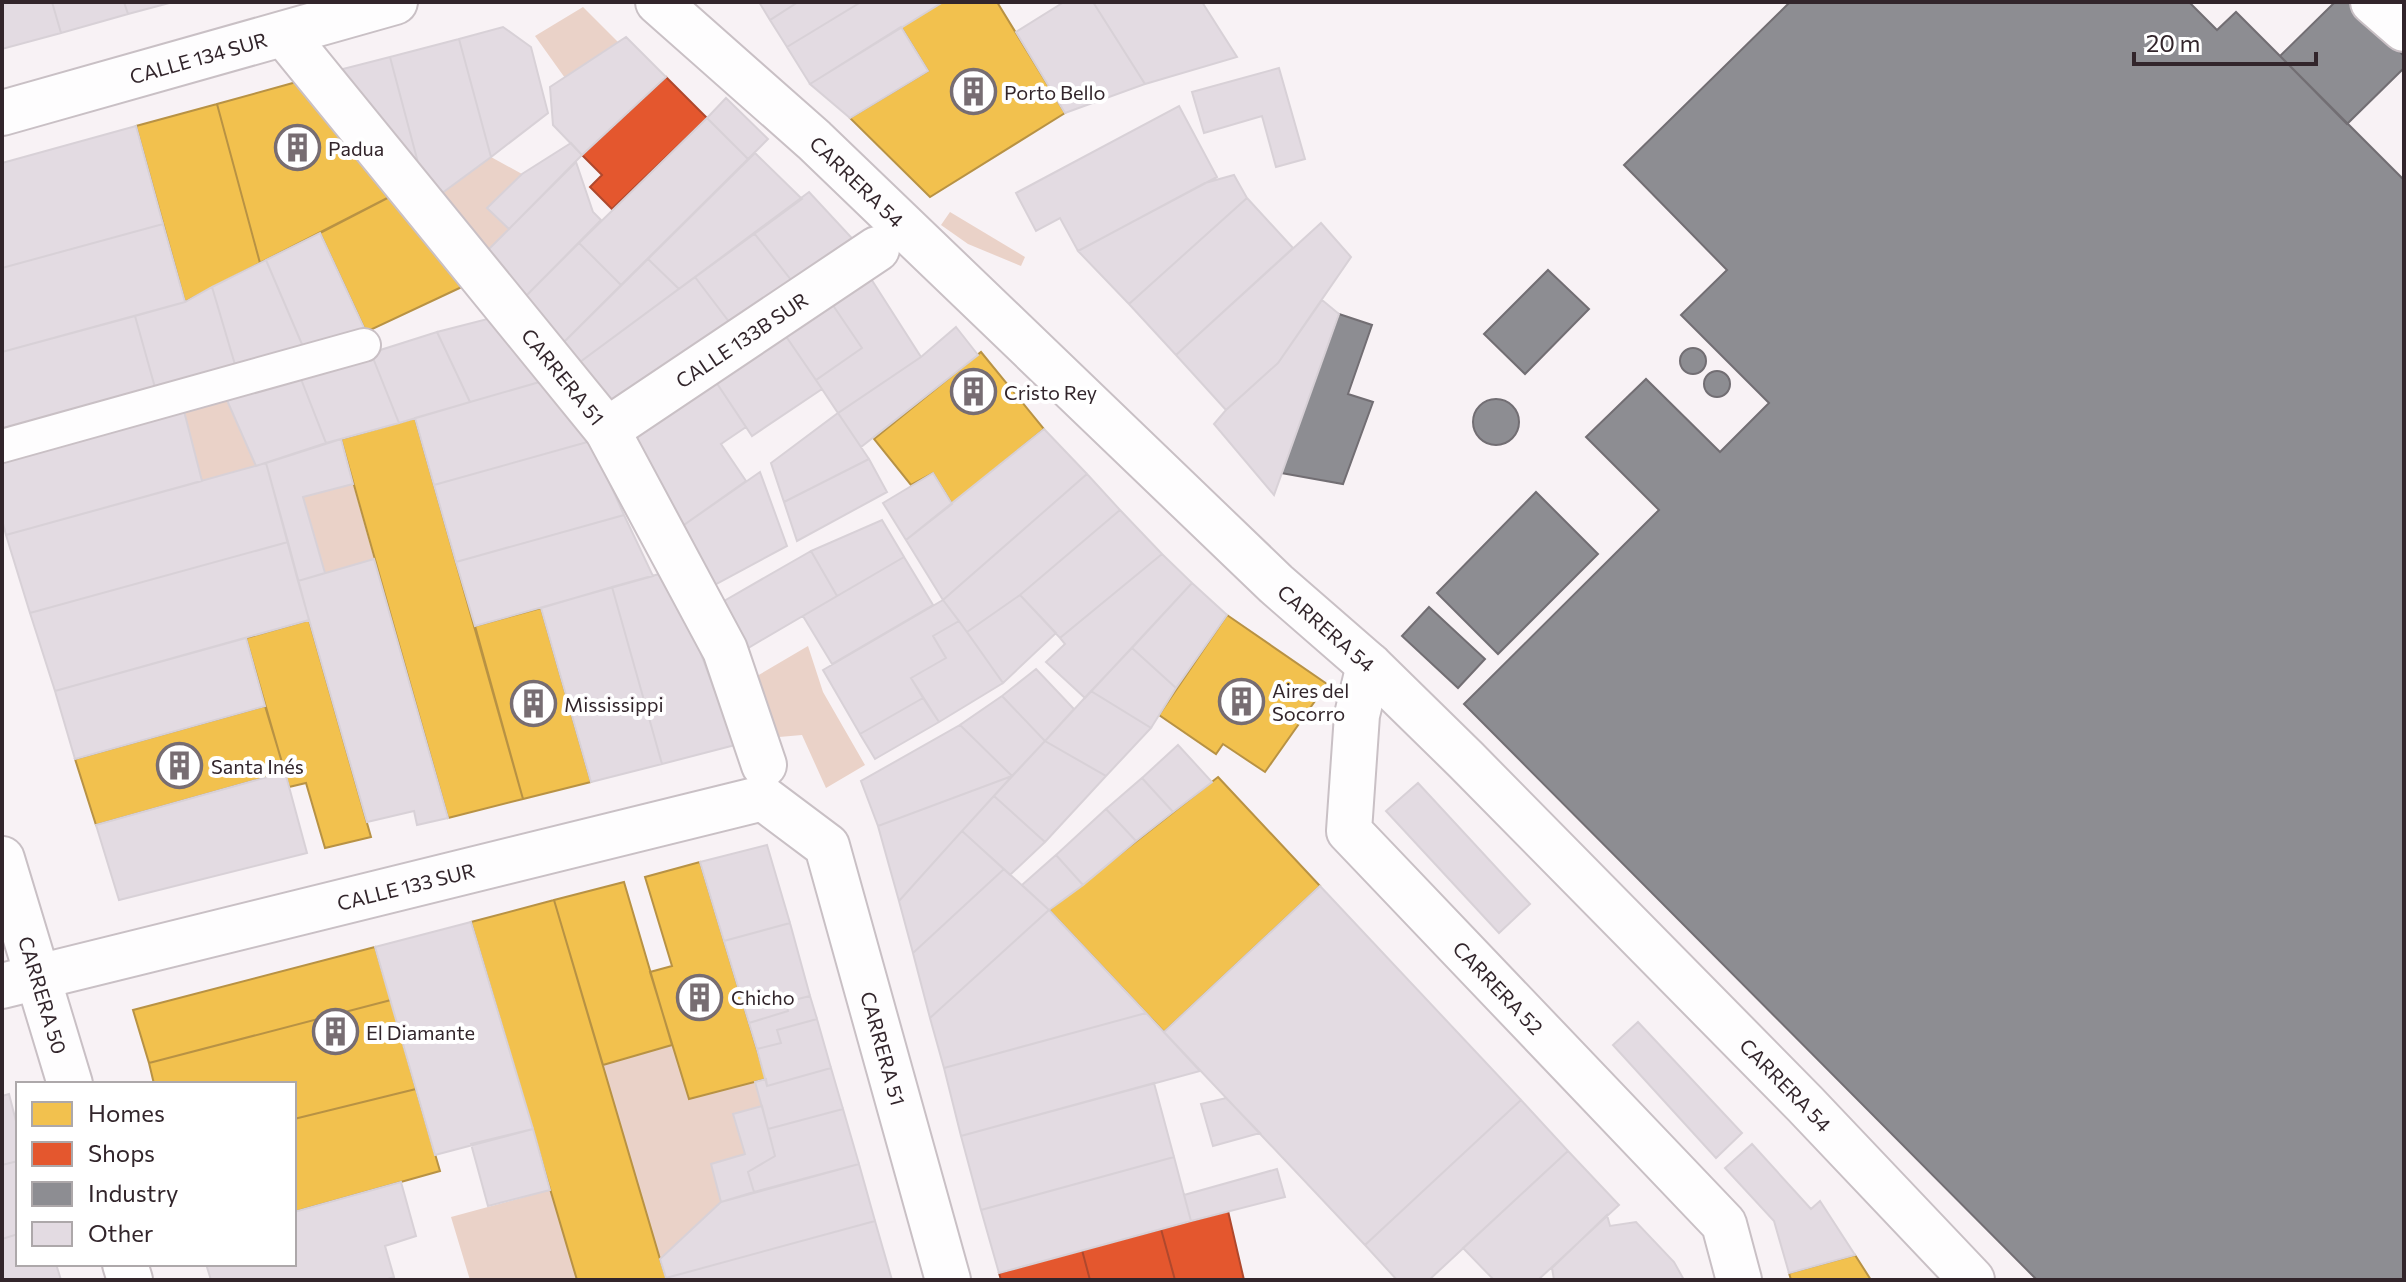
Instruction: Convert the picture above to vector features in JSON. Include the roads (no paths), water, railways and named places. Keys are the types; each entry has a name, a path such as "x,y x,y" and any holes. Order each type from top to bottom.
{"street":[{"name":"CALLE 134 SUR","path":"2,113 395,2"},
{"name":"CARRERA 54","path":"658,2 814,140 1276,584 1369,665 1805,1104 1972,1280"},
{"path":"2373,2 2404,29"},
{"name":"CARRERA 51","path":"284,34 607,430 725,650 764,765"},
{"name":"CALLE 133B SUR","path":"607,430 877,249"},
{"name":"CARRERA 52","path":"1369,665 1357,715 1349,831 1724,1224 1739,1280"},
{"name":"CALLE 133 SUR","path":"20,981 763,798 803,827"},
{"name":"CARRERA 51","path":"803,827 827,846 948,1280"},
{"name":"CARRERA 50","path":"2,859 20,981 69,1082"}],"lane":[{"path":"2,446 364,345"}],"place":[{"name":"Porto Bello","path":"973,92"},
{"name":"Padua","path":"297,148"},
{"name":"Cristo Rey","path":"973,392"},
{"name":"Aires del Socorro","path":"1241,701"},
{"name":"Mississippi","path":"533,704"},
{"name":"Santa Inés","path":"180,766"},
{"name":"Chicho","path":"700,997"},
{"name":"El Diamante","path":"335,1032"}]}
